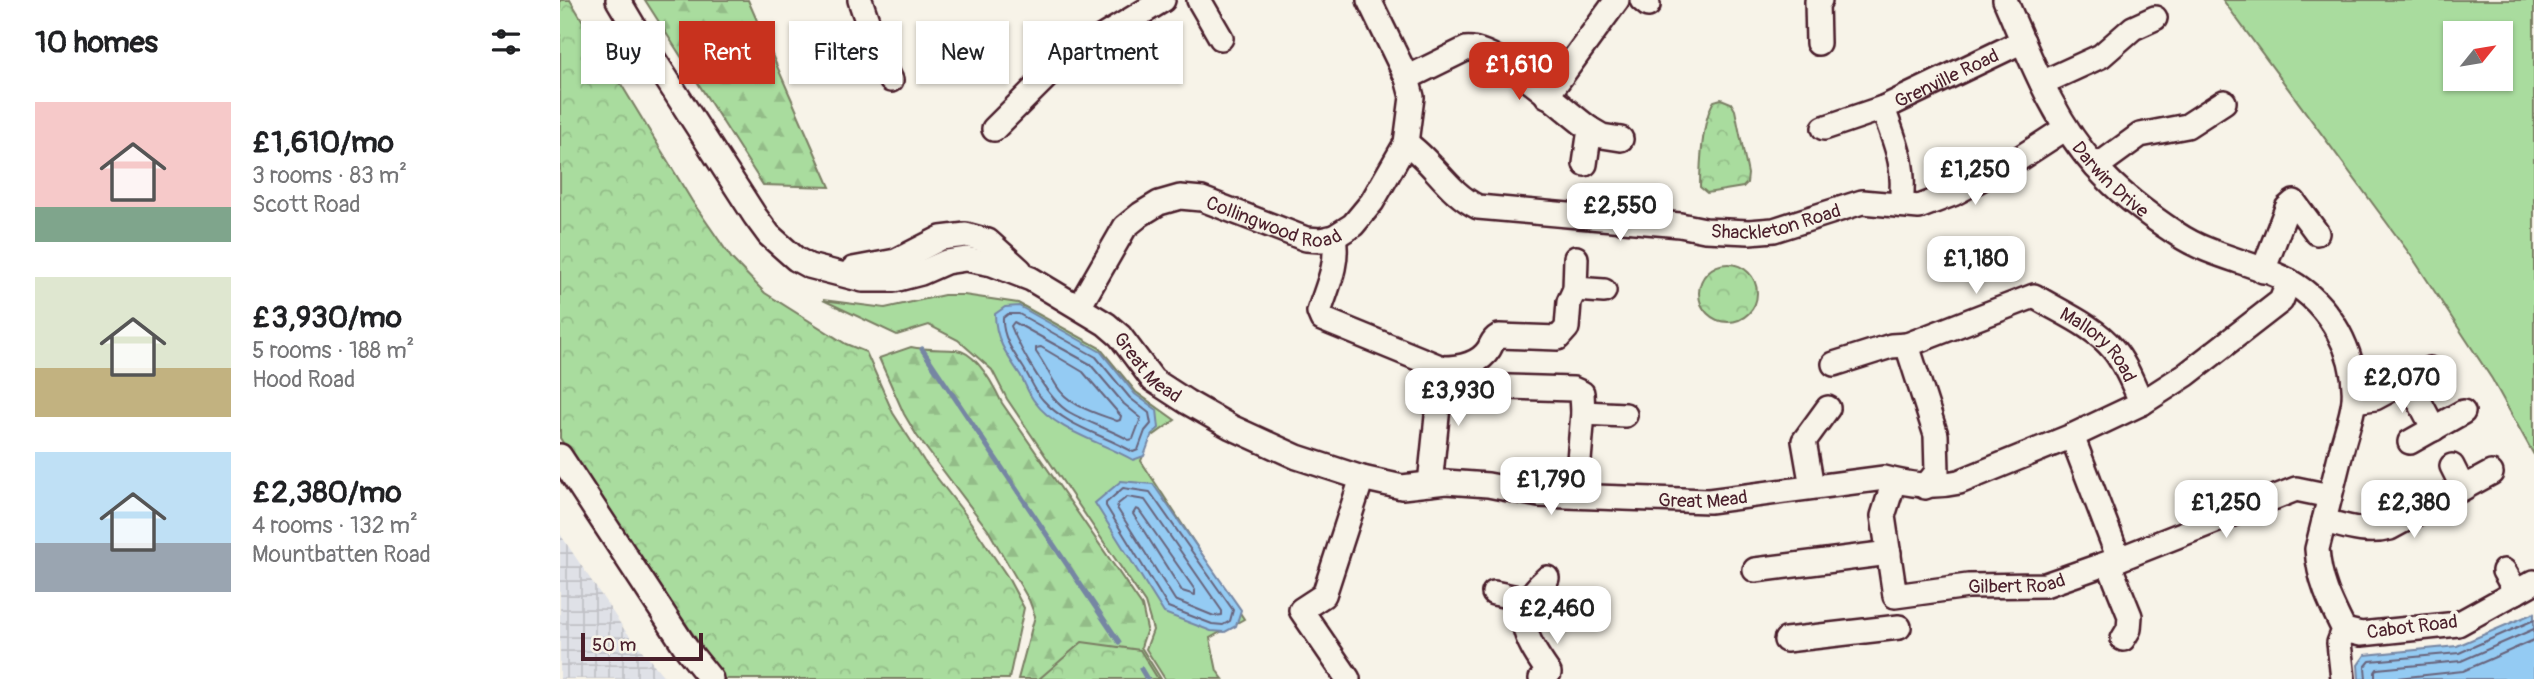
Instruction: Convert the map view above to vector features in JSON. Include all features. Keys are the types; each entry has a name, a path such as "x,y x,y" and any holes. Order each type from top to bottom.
{"street":[{"name":"Great Mead","path":"618,0 724,169 769,235 796,259 824,270 867,268 896,261 941,238 966,235 988,241 1031,279 1120,335 1144,371 1187,402 1231,427 1297,457 1362,478 1402,487 1430,484 1488,485 1539,495 1722,500 1864,479 1884,478 1925,487 1959,482 2072,436 2142,402 2188,374 2281,301 2289,281"},
{"path":"860,0 863,21"},
{"path":"999,114 1061,62 1163,0"},
{"path":"1199,0 1221,38"},
{"name":"Collingwood Road","path":"1079,307 1125,228 1159,203 1181,197 1202,199 1306,239 1334,237 1353,225 1371,202 1406,143 1412,97 1407,78 1369,0"},
{"path":"1548,96 1618,0"},
{"path":"1818,43 1817,1 1820,0"},
{"name":"Darwin Drive","path":"2006,0 2042,83 2066,128 2096,167 2139,207 2180,237 2223,257 2289,281"},
{"path":"2042,83 2101,56 2133,28 2155,18"},
{"name":"Grenville Road","path":"1901,205 1904,179 1902,163 1883,108 2023,41"},
{"path":"1407,78 1466,49 1475,48 1497,58 1590,129 1602,136 1621,139"},
{"path":"2096,167 2140,135 2187,126 2224,102"},
{"path":"1824,128 1883,108"},
{"name":"Shackleton Road","path":"1406,143 1421,153 1468,203 1490,210 1749,232 1774,230 1862,202 1919,207 1953,194 2020,158 2066,128"},
{"path":"1585,164 1590,129"},
{"path":"2263,271 2287,208 2294,202 2317,233"},
{"path":"1334,237 1335,265 1319,312 1322,319 1442,368 1460,368 1477,360 1499,336 1558,338 1567,328 1569,302 1575,289 1576,258"},
{"name":"Cabot Road","path":"2289,281 2320,304 2341,335 2352,370 2354,401 2317,549 2323,588 2344,630 2339,643 2343,679"},
{"path":"1575,289 1605,291"},
{"name":"Mallory Road","path":"1907,345 2034,296 2097,334 2113,349 2142,402"},
{"path":"1833,364 1891,346 1907,345 1936,435 1937,472 1925,487"},
{"path":"1430,484 1442,368"},
{"path":"2354,401 2375,398 2429,369"},
{"path":"2407,380 2434,429"},
{"path":"1508,387 1578,390 1584,398 1576,496"},
{"path":"1812,487 1804,441 1828,408"},
{"path":"2410,442 2463,412"},
{"path":"1583,413 1625,415"},
{"path":"2072,436 2130,616 2129,629 2123,639"},
{"path":"560,456 678,637 711,679"},
{"path":"2452,466 2463,488"},
{"path":"2324,521 2361,530 2390,528 2491,473"},
{"path":"1348,679 1301,610 1324,595 1362,478"},
{"path":"1786,640 1899,632 1883,516 1894,481"},
{"name":"Gilbert Road","path":"1895,596 1968,586 2045,585 2114,562 2296,489 2330,496"},
{"path":"1755,570 1889,553"},
{"name":"Cabot Road","path":"2344,630 2361,634 2458,624 2525,587 2504,571"},
{"path":"1541,679 1549,673 1530,645 1525,621 1527,600 1532,591 1547,578"},
{"path":"1494,593 1527,600"}],"shaded area":[{"path":"560,534 624,629 666,679 560,679"}],"green space":[{"path":"560,0 570,0 583,21 581,84 621,84 692,201 732,259 765,293 846,344 866,352 893,413 924,461 965,514 1007,576 1024,608 1009,679 724,679 560,438"},
{"path":"645,0 748,0 757,21 679,21 679,53 665,31 665,21 658,21"},
{"path":"2223,0 2534,0 2534,455 2492,379 2412,257"},
{"path":"775,62 830,187 763,185 699,84 775,84"},
{"path":"1721,99 1731,103 1735,110 1748,174 1747,183 1743,187 1707,193 1700,187 1704,131 1714,101"},
{"path":"1728,264 1739,266 1752,277 1757,293 1755,304 1744,317 1728,322 1717,320 1704,309 1699,293 1701,282 1712,269"},
{"path":"944,295 964,295 1018,303 1100,348 1136,392 1175,420 1150,438 1141,461 1244,619 1210,638 1217,671 1223,679 1165,679 1146,649 1153,630 1145,603 1007,399 992,370 958,340 929,325 897,335 823,300 885,308"},
{"path":"911,347 956,350 964,352 978,363 1002,403 1142,606 1147,629 1141,647 1161,679 1018,679 1035,616 1029,600 988,530 917,436 904,414 879,358"},
{"path":"1082,642 1140,650 1158,679 1039,679"}],"water":[{"path":"1019,306 1101,352 1135,394 1157,410 1159,428 1152,434 1144,456 1133,460 1080,435 1055,421 1035,402 1002,345 995,323 995,314 1005,307"},
{"path":"1121,481 1153,484 1241,610 1236,626 1225,632 1211,631 1164,613 1095,503"},
{"path":"2534,613 2534,679 2359,679 2358,665 2365,655 2457,646"}],"waterway":[{"path":"922,349 1119,642"},
{"path":"1141,669 1147,679"}]}
